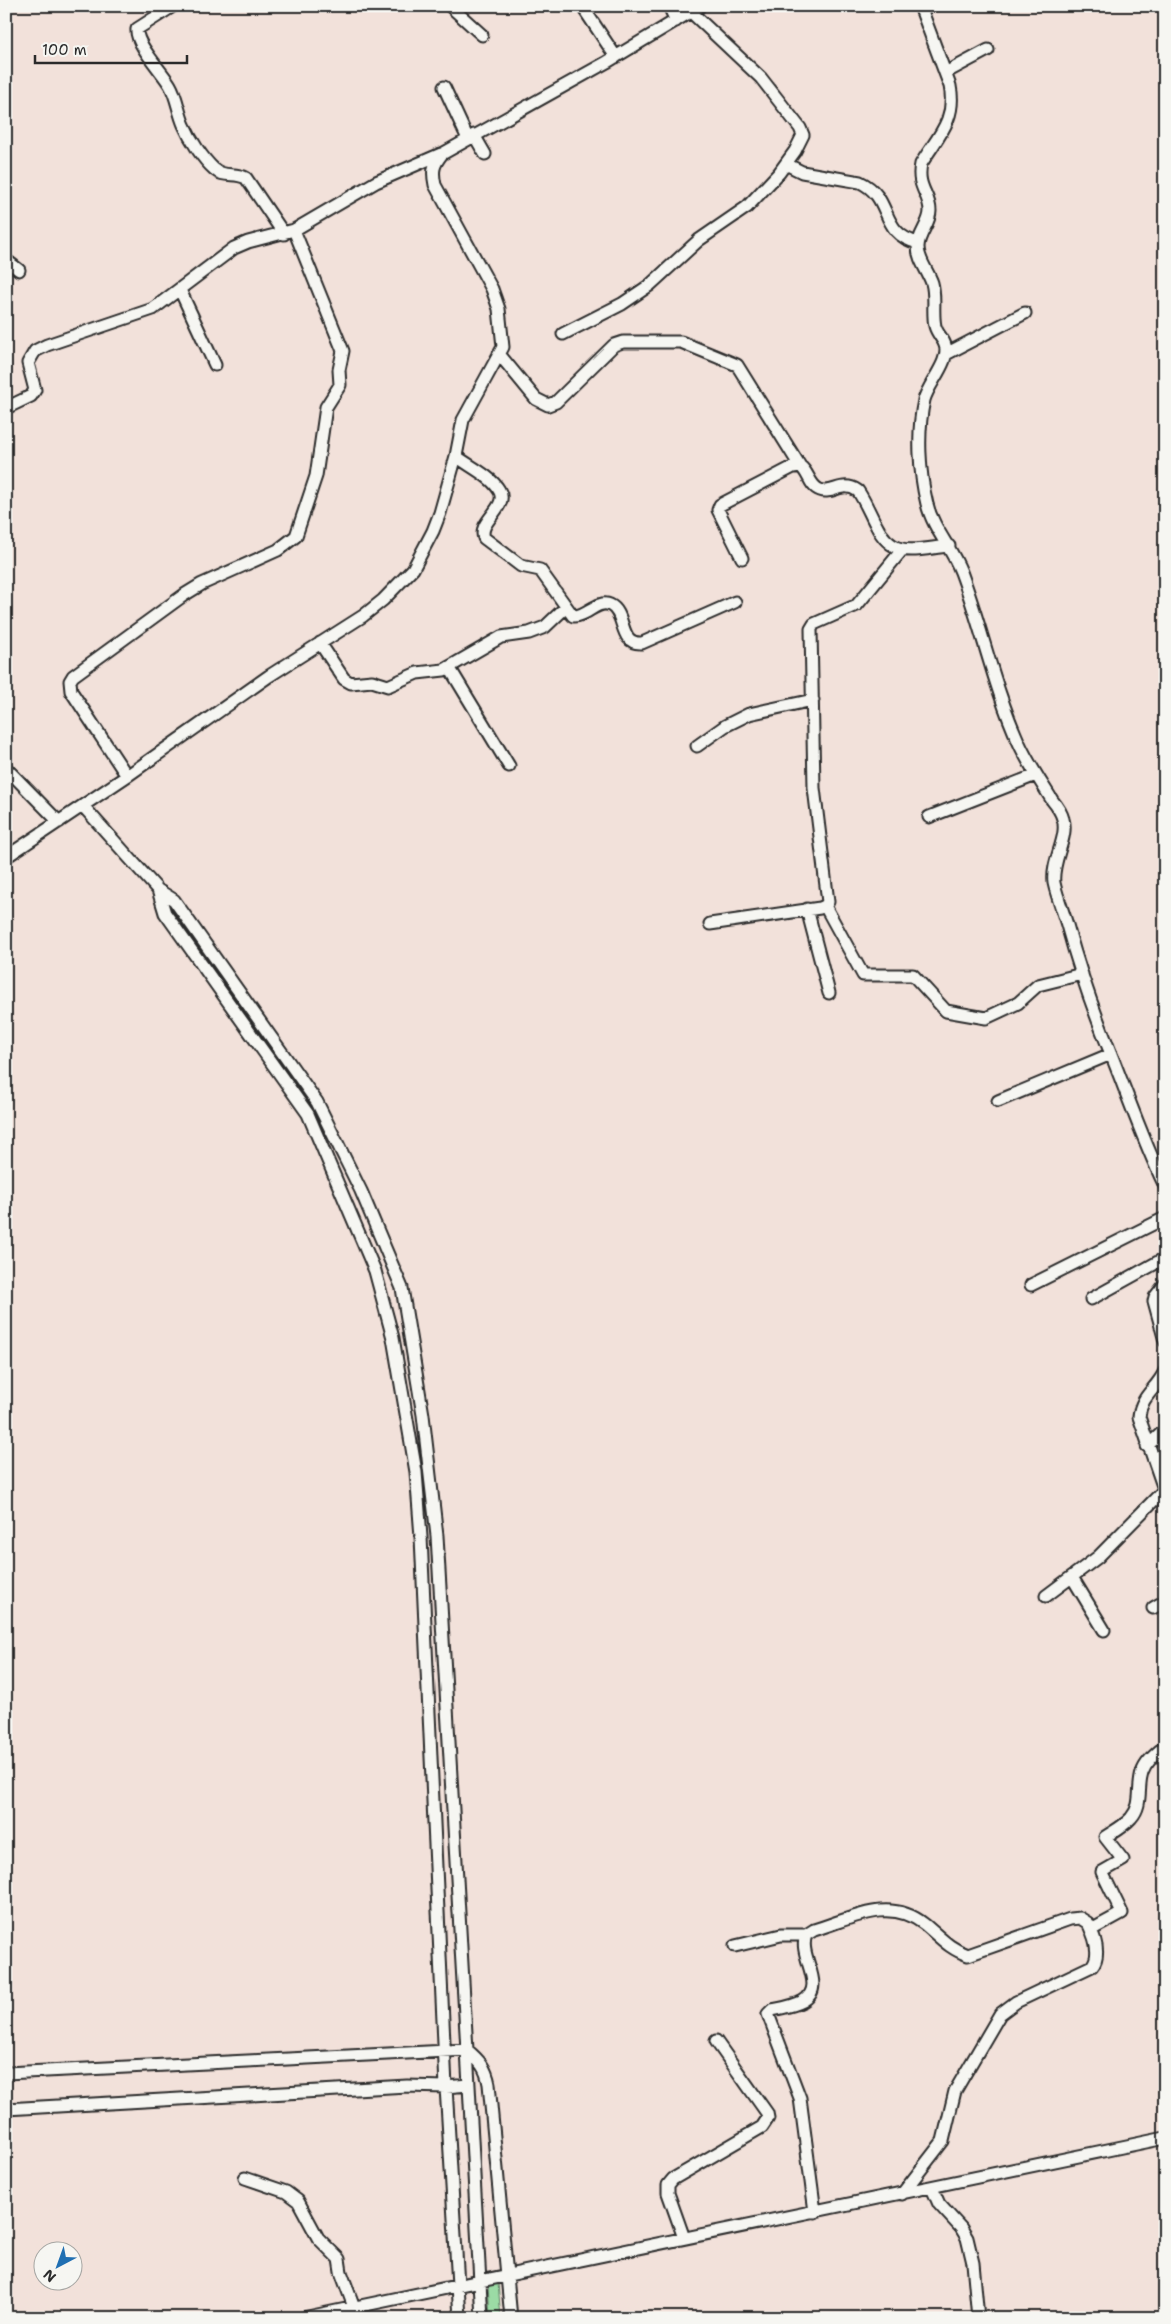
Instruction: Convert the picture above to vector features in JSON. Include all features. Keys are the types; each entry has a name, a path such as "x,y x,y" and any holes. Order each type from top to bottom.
{"street":[{"path":"127,776 71,691 70,681 81,670 184,595 202,584 290,543 300,527 316,476 324,413 328,402 340,385 339,370 343,351 289,232 246,178 236,174 222,174 209,165 185,127 169,83 136,34 137,29 173,6"},
{"path":"450,6 482,35"},
{"path":"582,6 616,57"},
{"path":"669,6 676,21"},
{"path":"920,6 950,86 953,100 950,116 921,164 919,173 921,187 930,208 930,216 918,243 918,251 931,280 934,292 935,325 945,345 946,354"},
{"path":"6,408 31,396 35,390 28,363 35,351 71,336 153,309 234,248 248,242 289,232 376,182 442,154 616,57 696,9 760,78 800,128 801,142 786,164 747,206 699,240 650,285 622,304 563,334"},
{"path":"945,73 988,50"},
{"path":"444,87 471,137 485,154"},
{"path":"6,857 383,600 412,569 433,531 456,456 463,420 503,347 499,309 492,289 435,185 434,164 442,154"},
{"path":"786,164 802,172 860,182 867,185 879,197 895,232 906,240 918,243"},
{"path":"6,260 20,270"},
{"path":"180,290 215,365"},
{"path":"1025,313 946,354 928,387 924,401 921,443 927,502 937,529 949,546 979,622 1012,728 1036,775 1060,810 1065,821 1064,832 1056,859 1054,881 1101,1032 1145,1146 1165,1186"},
{"path":"499,354 536,399 548,405 556,402 614,345 623,342 681,342 736,365 800,466 818,490 823,491 845,486 858,491 886,543 902,550 949,546"},
{"path":"456,456 500,490 502,498 483,529 484,538 521,566 540,570 573,616 578,616 601,604 612,605 617,610 628,639 636,644 735,602"},
{"path":"742,558 718,510 720,506 793,466 800,466"},
{"path":"710,924 807,910 825,906 828,902 814,788 811,629 821,621 857,605 902,550"},
{"path":"320,643 340,673 350,683 372,682 388,686 417,673 444,670 501,637 544,627 566,607"},
{"path":"449,667 509,766"},
{"path":"697,746 726,726 749,714 813,700"},
{"path":"6,768 59,822"},
{"path":"929,817 1036,775"},
{"path":"83,806 158,890 174,900 317,1102 361,1191 402,1288 423,1415 437,1536 482,2318"},
{"path":"158,890 165,912 308,1114 375,1271 394,1338 416,1472 421,1536 444,2051 460,2318"},
{"path":"825,906 863,975 913,975 946,1011 986,1018 1018,1003 1038,985 1082,974"},
{"path":"807,910 829,993"},
{"path":"998,1102 1111,1054"},
{"path":"1031,1285 1165,1218"},
{"path":"1091,1299 1165,1258"},
{"path":"1165,1284 1154,1297 1154,1301 1165,1341"},
{"path":"1046,1596 1098,1557 1164,1491 1139,1417 1140,1405 1165,1372"},
{"path":"1148,1446 1165,1430"},
{"path":"1072,1577 1104,1630"},
{"path":"1153,1608 1165,1601"},
{"path":"1091,1930 1122,1913 1102,1872 1123,1860 1105,1837 1131,1818 1137,1809 1142,1773 1154,1756 1165,1746"},
{"path":"735,1946 781,1935 806,1935 814,1930 873,1910 889,1909 902,1911 914,1916 946,1944 956,1951 968,1955 1070,1918 1080,1918 1088,1923 1098,1954 1097,1959 1092,1966 1016,2002 1003,2011 992,2024 956,2091 943,2140 902,2194"},
{"path":"806,1935 803,1948 814,1980 812,1989 803,2001 772,2010 768,2014 795,2080 800,2098 815,2212"},
{"path":"684,2238 668,2193 668,2185 673,2180 762,2127 768,2118 767,2113 716,2041"},
{"path":"6,2073 467,2050 481,2062 487,2071 511,2318"},
{"path":"6,2109 407,2086 446,2087 468,2085"},
{"path":"303,2318 506,2274 932,2188 1165,2138"},
{"path":"245,2178 286,2192 298,2201 318,2238 339,2260 341,2272 354,2307"},
{"path":"932,2188 939,2204 962,2228 966,2238 972,2263 978,2318"}],"green space":[{"path":"498,2283 501,2318 490,2318 488,2284"}]}
